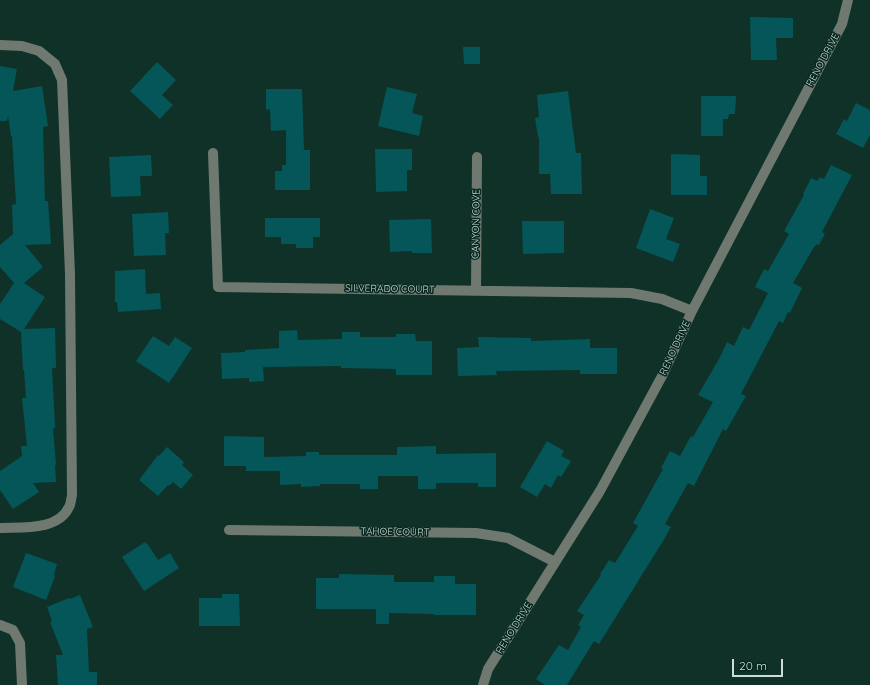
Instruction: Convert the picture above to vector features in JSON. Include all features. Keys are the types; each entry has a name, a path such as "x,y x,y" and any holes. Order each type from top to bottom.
{"street":[{"name":"RENO DRIVE","path":"482,685 488,668 600,491 662,376 692,311 842,24 848,0"},
{"path":"0,45 22,46 39,51 55,64 62,80 70,274 72,487 70,507 60,518 46,525 0,528"},
{"name":"SILVERADO COURT","path":"213,153 218,287 476,290 631,294 662,299 692,311"},
{"name":"CANYON COVE","path":"476,290 477,157"},
{"name":"TAHOE COURT","path":"229,530 476,534 508,538 555,562"},
{"path":"0,625 12,630 20,643 22,685"}],"building":[{"path":"750,17 793,18 793,38 776,38 777,60 751,60"},
{"path":"463,47 480,47 480,64 464,64"},
{"path":"157,62 176,80 162,95 173,105 160,119 130,91"},
{"path":"0,66 17,69 13,91 42,86 48,126 43,127 45,201 48,201 51,244 25,245 43,267 24,283 45,297 24,329 55,328 56,368 52,368 56,482 33,483 39,492 13,509 0,490 0,471 22,456 21,446 27,446 22,398 26,398 21,332 0,319 0,304 14,283 0,267 0,245 13,234 12,205 16,204 12,136 8,116 7,121 0,121"},
{"path":"387,87 417,94 412,113 423,116 419,136 378,126"},
{"path":"266,89 302,89 304,150 310,150 310,190 275,190 275,171 282,171 282,165 286,165 286,130 271,131 270,109 266,110"},
{"path":"568,91 576,153 581,153 582,194 551,194 550,174 539,174 539,137 535,118 539,117 537,95"},
{"path":"701,96 736,96 735,114 729,114 728,119 723,119 723,136 701,136"},
{"path":"856,103 870,110 870,135 863,148 836,134 844,119 847,121"},
{"path":"375,149 412,149 412,170 407,170 407,191 376,192"},
{"path":"671,154 700,155 700,176 707,176 707,195 671,195"},
{"path":"151,155 152,176 140,176 141,196 111,197 109,157"},
{"path":"831,165 852,175 822,232 825,234 819,245 817,244 814,247 793,283 802,288 790,313 788,312 783,323 779,321 741,394 746,396 726,431 723,429 694,486 688,483 665,524 671,527 599,644 594,641 567,685 545,685 536,679 559,645 568,650 581,627 578,625 584,615 577,611 609,560 615,563 638,526 633,523 663,469 661,468 670,451 680,456 713,402 698,395 727,342 734,346 743,327 749,330 768,293 755,287 764,269 768,271 789,234 784,231 804,195 803,194 811,178 817,181 820,177 824,179"},
{"path":"650,209 674,218 666,239 680,244 673,262 636,248"},
{"path":"168,212 169,233 165,233 166,255 134,256 132,214"},
{"path":"265,218 320,218 320,237 313,237 313,248 296,248 296,244 281,244 281,237 265,237"},
{"path":"431,219 432,253 412,253 412,251 390,252 389,220"},
{"path":"522,221 564,221 564,253 523,254"},
{"path":"145,269 146,294 160,293 161,309 118,312 117,302 115,302 115,271"},
{"path":"297,330 298,340 342,339 342,332 360,332 360,337 396,337 396,334 415,334 416,341 432,341 432,375 396,375 396,369 341,368 341,366 263,367 264,381 249,382 249,378 222,379 221,353 279,348 279,331"},
{"path":"153,336 169,346 175,337 192,348 169,383 136,361"},
{"path":"478,337 531,338 531,341 590,339 590,348 617,348 617,374 580,374 580,370 496,371 497,375 458,376 457,348 479,347"},
{"path":"224,436 264,437 264,457 306,456 306,452 319,452 319,455 397,455 397,447 436,446 436,454 496,453 496,487 478,487 478,483 436,483 436,489 418,489 418,476 378,476 378,489 360,489 360,484 320,484 320,486 301,487 301,484 280,485 280,471 246,471 246,466 224,466"},
{"path":"547,441 564,451 561,456 571,461 561,477 558,475 551,488 545,484 537,497 520,487"},
{"path":"167,447 184,462 182,465 193,475 181,489 173,482 169,486 168,485 158,496 139,480 158,455 159,456"},
{"path":"145,542 158,560 170,553 179,568 144,591 122,557"},
{"path":"26,553 57,564 55,576 46,600 13,587"},
{"path":"339,574 394,575 394,582 434,582 434,576 455,576 455,584 476,584 476,615 389,613 389,624 376,624 376,609 316,609 316,578 339,578"},
{"path":"222,594 239,594 240,626 199,626 199,598 222,598"},
{"path":"80,595 93,627 87,629 89,672 97,672 97,685 58,685 56,655 63,655 50,622 52,621 47,607"}]}
